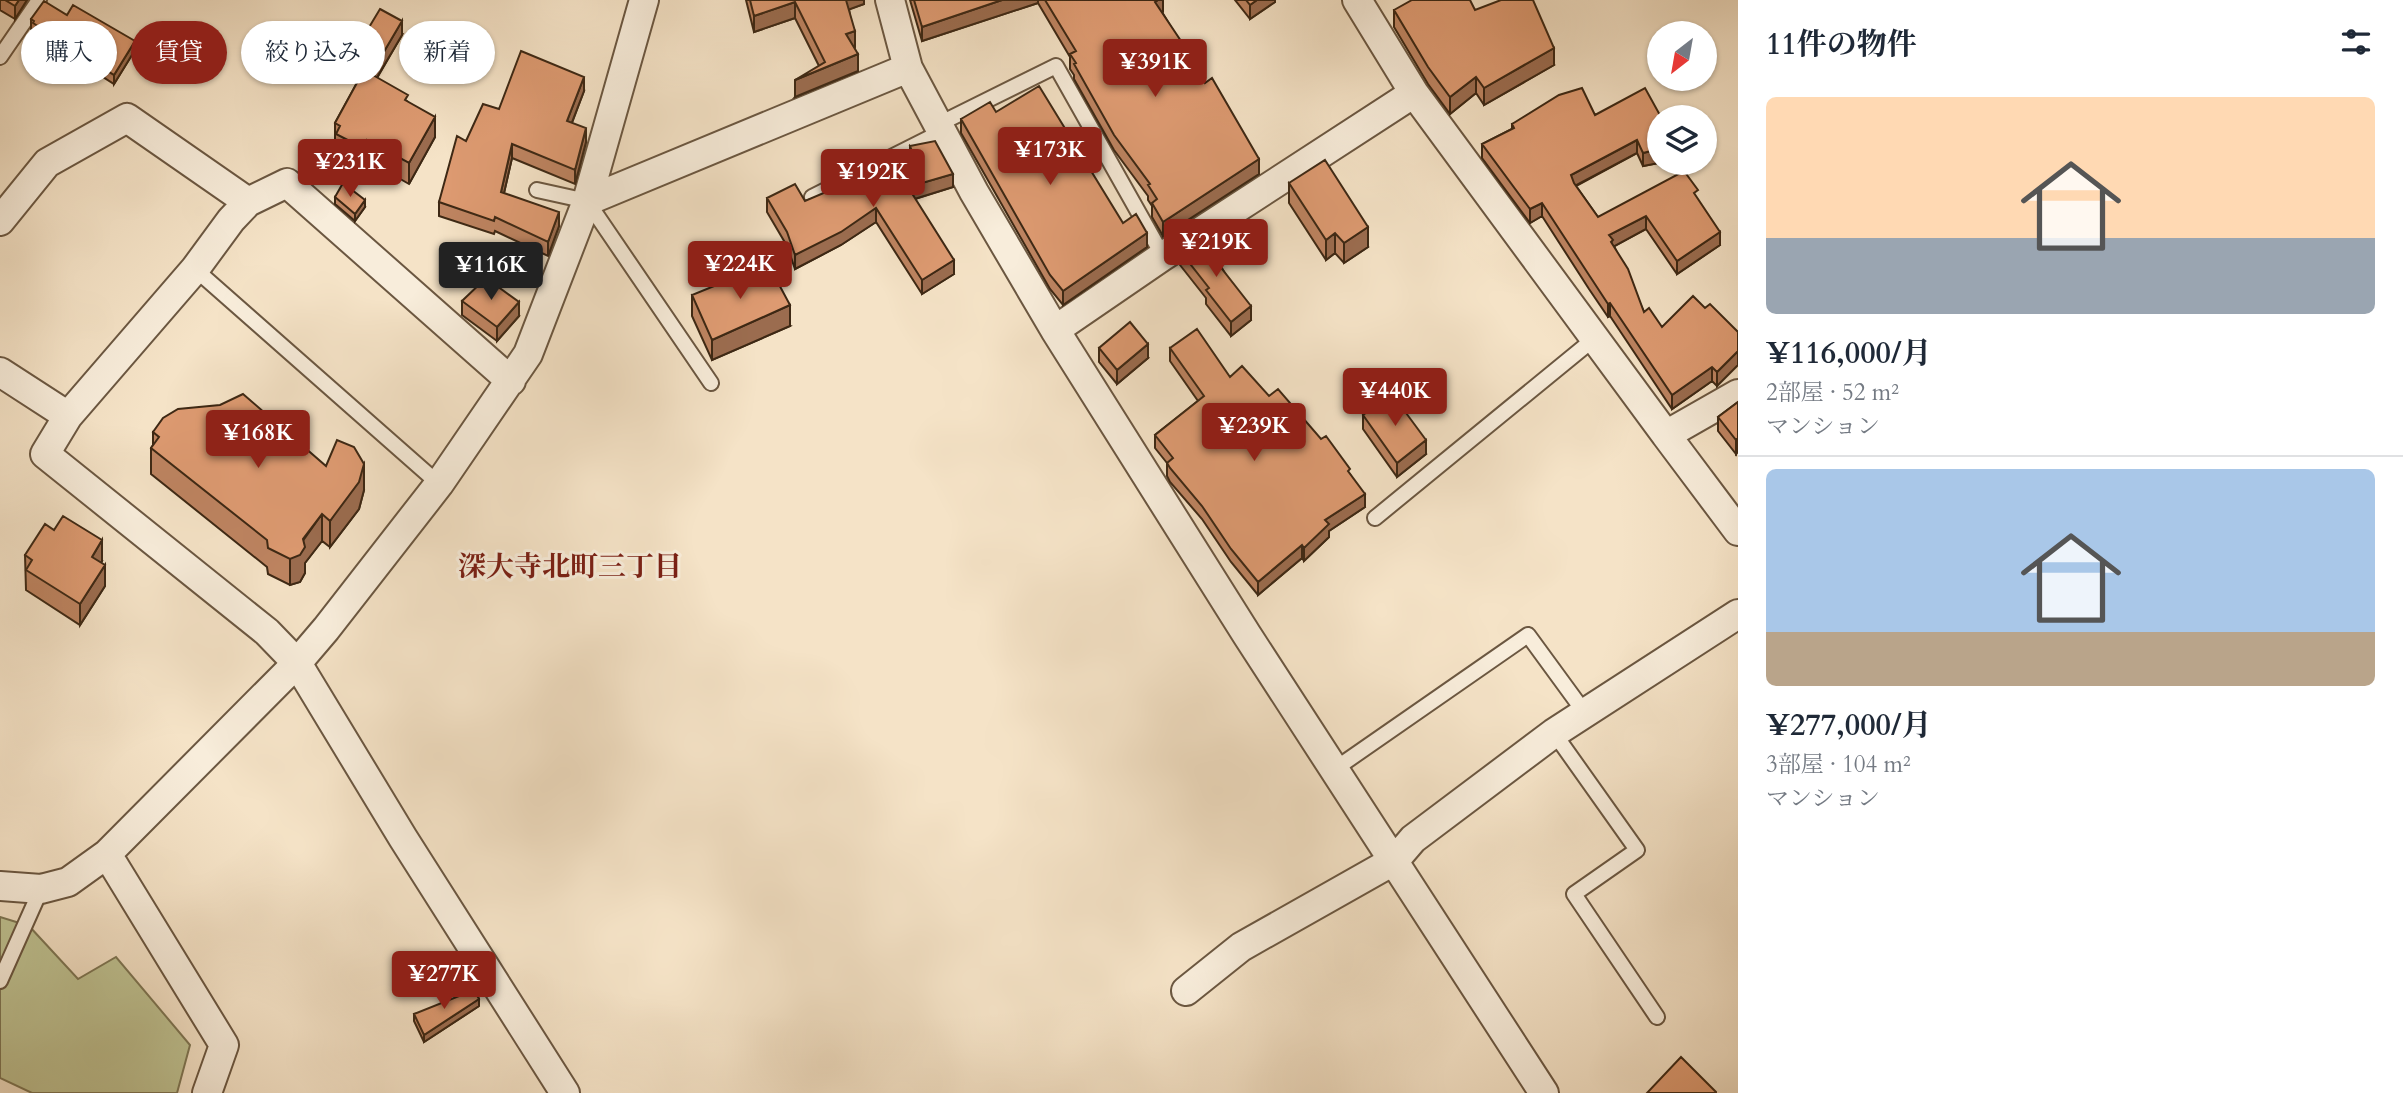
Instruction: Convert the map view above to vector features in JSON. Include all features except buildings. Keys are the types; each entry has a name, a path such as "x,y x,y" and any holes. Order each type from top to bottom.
{"street":[{"path":"0,886 41,889 68,882 107,854 297,663 439,484 528,354 587,201 644,0"},
{"path":"890,0 908,68 939,128 1055,330 1247,635 1544,1093"},
{"path":"1357,0 1414,93 1738,531"},
{"path":"587,201 908,68"},
{"path":"1055,330 1163,256 1414,93"},
{"path":"0,221 47,163 127,118 248,202"},
{"path":"511,381 287,183 248,202 231,220 194,269 68,416 45,454 267,632 297,663 403,838 565,1093"},
{"path":"0,372 68,416"},
{"path":"1667,435 1738,394"},
{"path":"1186,991 1241,947 1395,860 1413,839 1554,733 1738,614"},
{"path":"107,854 224,1045 207,1093"}],"lane":[{"path":"0,57 39,0"},
{"path":"812,197 1056,66 1163,256"},
{"path":"537,190 587,201 711,383"},
{"path":"194,269 439,484"},
{"path":"1375,518 1595,338"},
{"path":"1335,769 1528,635 1585,713"},
{"path":"1554,733 1637,850 1574,894 1657,1017"},
{"path":"0,981 41,889"}],"green space":[{"path":"0,917 29,926 78,979 116,957 190,1045 177,1093 32,1093 0,1078"}],"district":[{"name":"深大寺北町三丁目","path":"570,567"}]}
